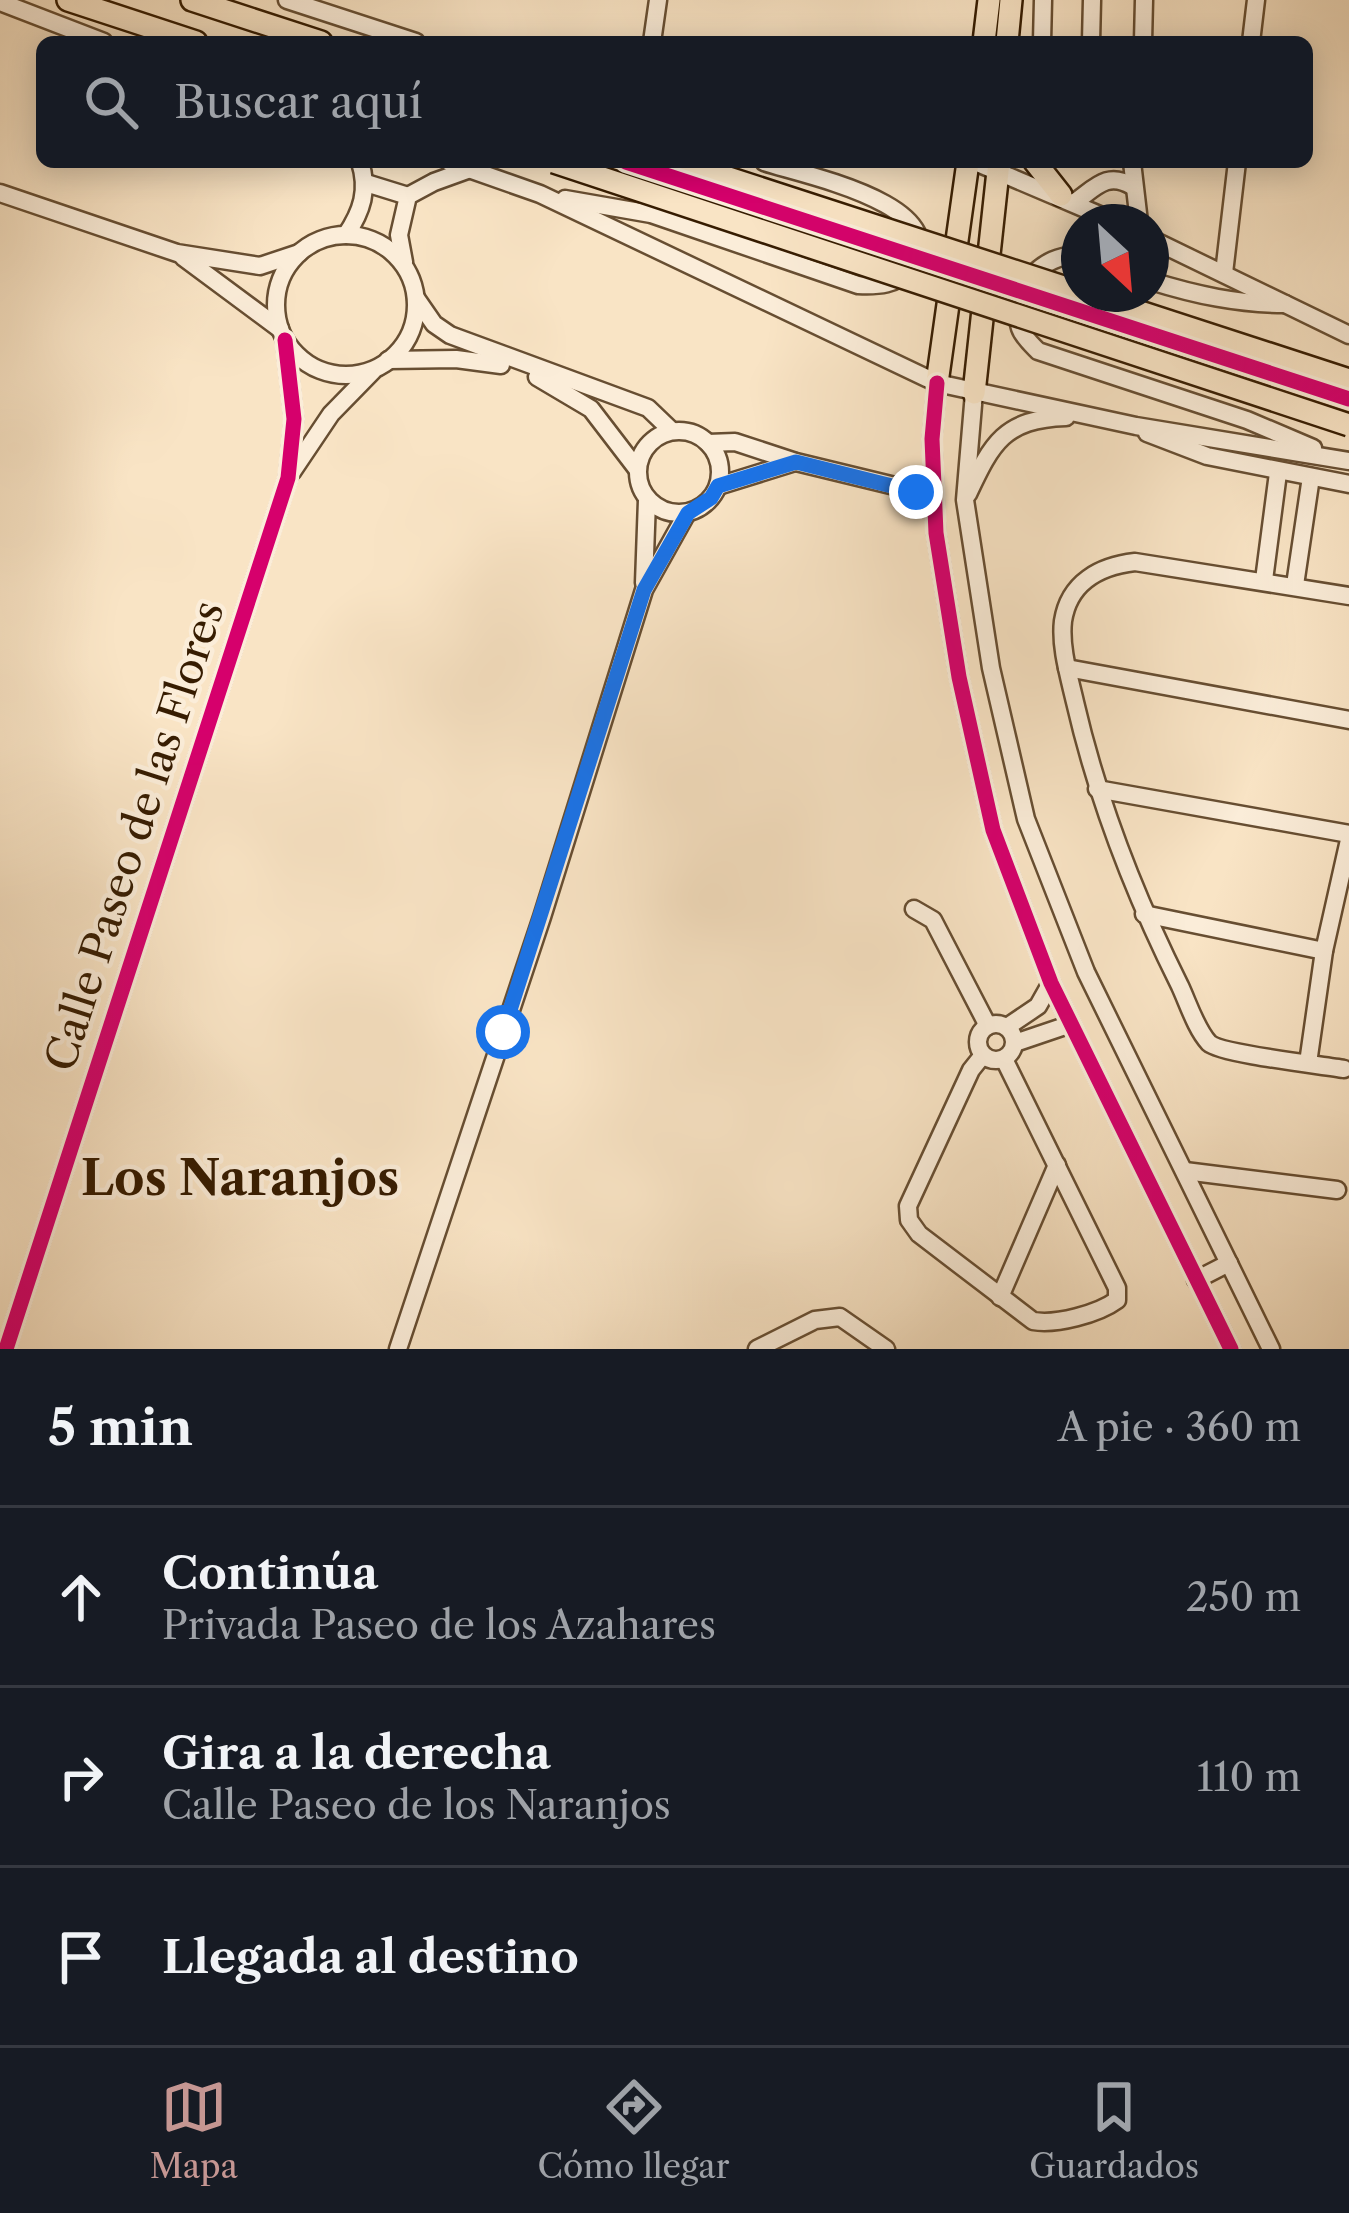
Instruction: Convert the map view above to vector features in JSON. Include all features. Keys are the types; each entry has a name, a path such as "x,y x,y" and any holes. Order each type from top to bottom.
{"main road":[{"path":"68,0 178,36"},
{"path":"193,0 303,36"},
{"path":"983,36 989,0"},
{"path":"1007,36 1011,0"},
{"path":"572,168 1349,424"},
{"path":"697,168 1349,380"},
{"path":"937,383 971,168"},
{"path":"974,393 999,168"},
{"path":"1040,168 1068,199"}],"street":[{"path":"287,0 395,36"},
{"path":"653,36 658,0"},
{"path":"1042,36 1043,0"},
{"path":"1090,36 1092,0"},
{"path":"1143,36 1144,0"},
{"path":"1252,36 1256,0"},
{"path":"0,2 88,36"},
{"path":"346,235 362,208 361,168"},
{"path":"468,168 540,194 937,383 1136,426 1344,460"},
{"path":"540,194 651,214 858,285 878,286 908,273 918,243 912,226 896,208 781,168"},
{"path":"1003,168 1078,204"},
{"path":"1097,168 1098,183"},
{"path":"1132,168 1135,204"},
{"path":"1224,273 1236,168"},
{"path":"365,183 408,196 471,169"},
{"path":"1068,199 1098,183 1120,179 1132,186"},
{"path":"408,196 399,235 405,268 416,298 434,324 450,335 648,408 672,431"},
{"path":"1,198 177,253 260,266 300,253 321,240 346,235 369,239 390,250 405,268"},
{"path":"1169,247 1349,335"},
{"path":"177,253 283,335 309,364 324,371 358,374 382,364 482,361 534,375 591,410 637,469 647,500 658,509 688,513"},
{"path":"283,335 276,296 280,280 300,253"},
{"path":"1061,260 1043,264 1021,294 1019,326 1038,351 1247,421 1344,460"},
{"path":"1169,286 1221,300 1292,304"},
{"path":"382,364 407,338 415,319 416,298"},
{"name":"Calle Paseo de las Flores","path":"5,1349 288,478 294,419 283,335"},
{"name":"Calle Paseo de las Flores","path":"288,478 331,414 382,364"},
{"path":"937,383 932,495 959,677 993,830 1051,983 1231,1349"},
{"path":"974,393 965,500 991,668 1026,819 1086,972 1271,1349"},
{"path":"965,500 990,448 1003,433 1054,417 1096,415"},
{"path":"1136,426 1182,449 1349,484"},
{"path":"398,1349 542,917 644,590 688,513 711,498 718,486 717,455 698,435 672,431 655,438 643,451 637,469"},
{"path":"708,443 735,442 932,495"},
{"path":"718,486 796,462"},
{"path":"1264,580 1278,472"},
{"path":"1295,585 1311,477"},
{"path":"644,590 647,500"},
{"path":"1274,509 1303,515"},
{"path":"1344,1069 1210,1044 1144,914 1097,789 1067,668 1064,620 1077,588 1110,565 1168,565 1349,596"},
{"path":"1067,668 1349,720"},
{"path":"1097,789 1349,837 1324,951 1308,1063"},
{"path":"993,830 1026,819"},
{"path":"914,909 933,920 1003,1039 1118,1288 1117,1300 1108,1307 1039,1324 919,1234 909,1220 908,1205 971,1070 983,1055 1003,1039 1038,1006 1051,983"},
{"path":"1144,914 1324,951"},
{"path":"983,1055 978,1042 1071,1024"},
{"path":"1000,1297 1058,1165"},
{"path":"1185,1171 1337,1190"},
{"path":"1196,1280 1229,1263"},
{"path":"758,1349 815,1320 840,1317 886,1349"}],"cycle path":[{"path":"644,168 1349,399"},
{"path":"6,1349 288,478 294,419 285,340"},
{"path":"937,383 932,439 936,533 959,677 993,830 1051,983 1231,1349"}],"district":[{"name":"Los Naranjos","path":"240,1178"}],"route":[{"path":"503,1032 644,590 688,513 711,498 718,486 796,462 916,492"}]}
